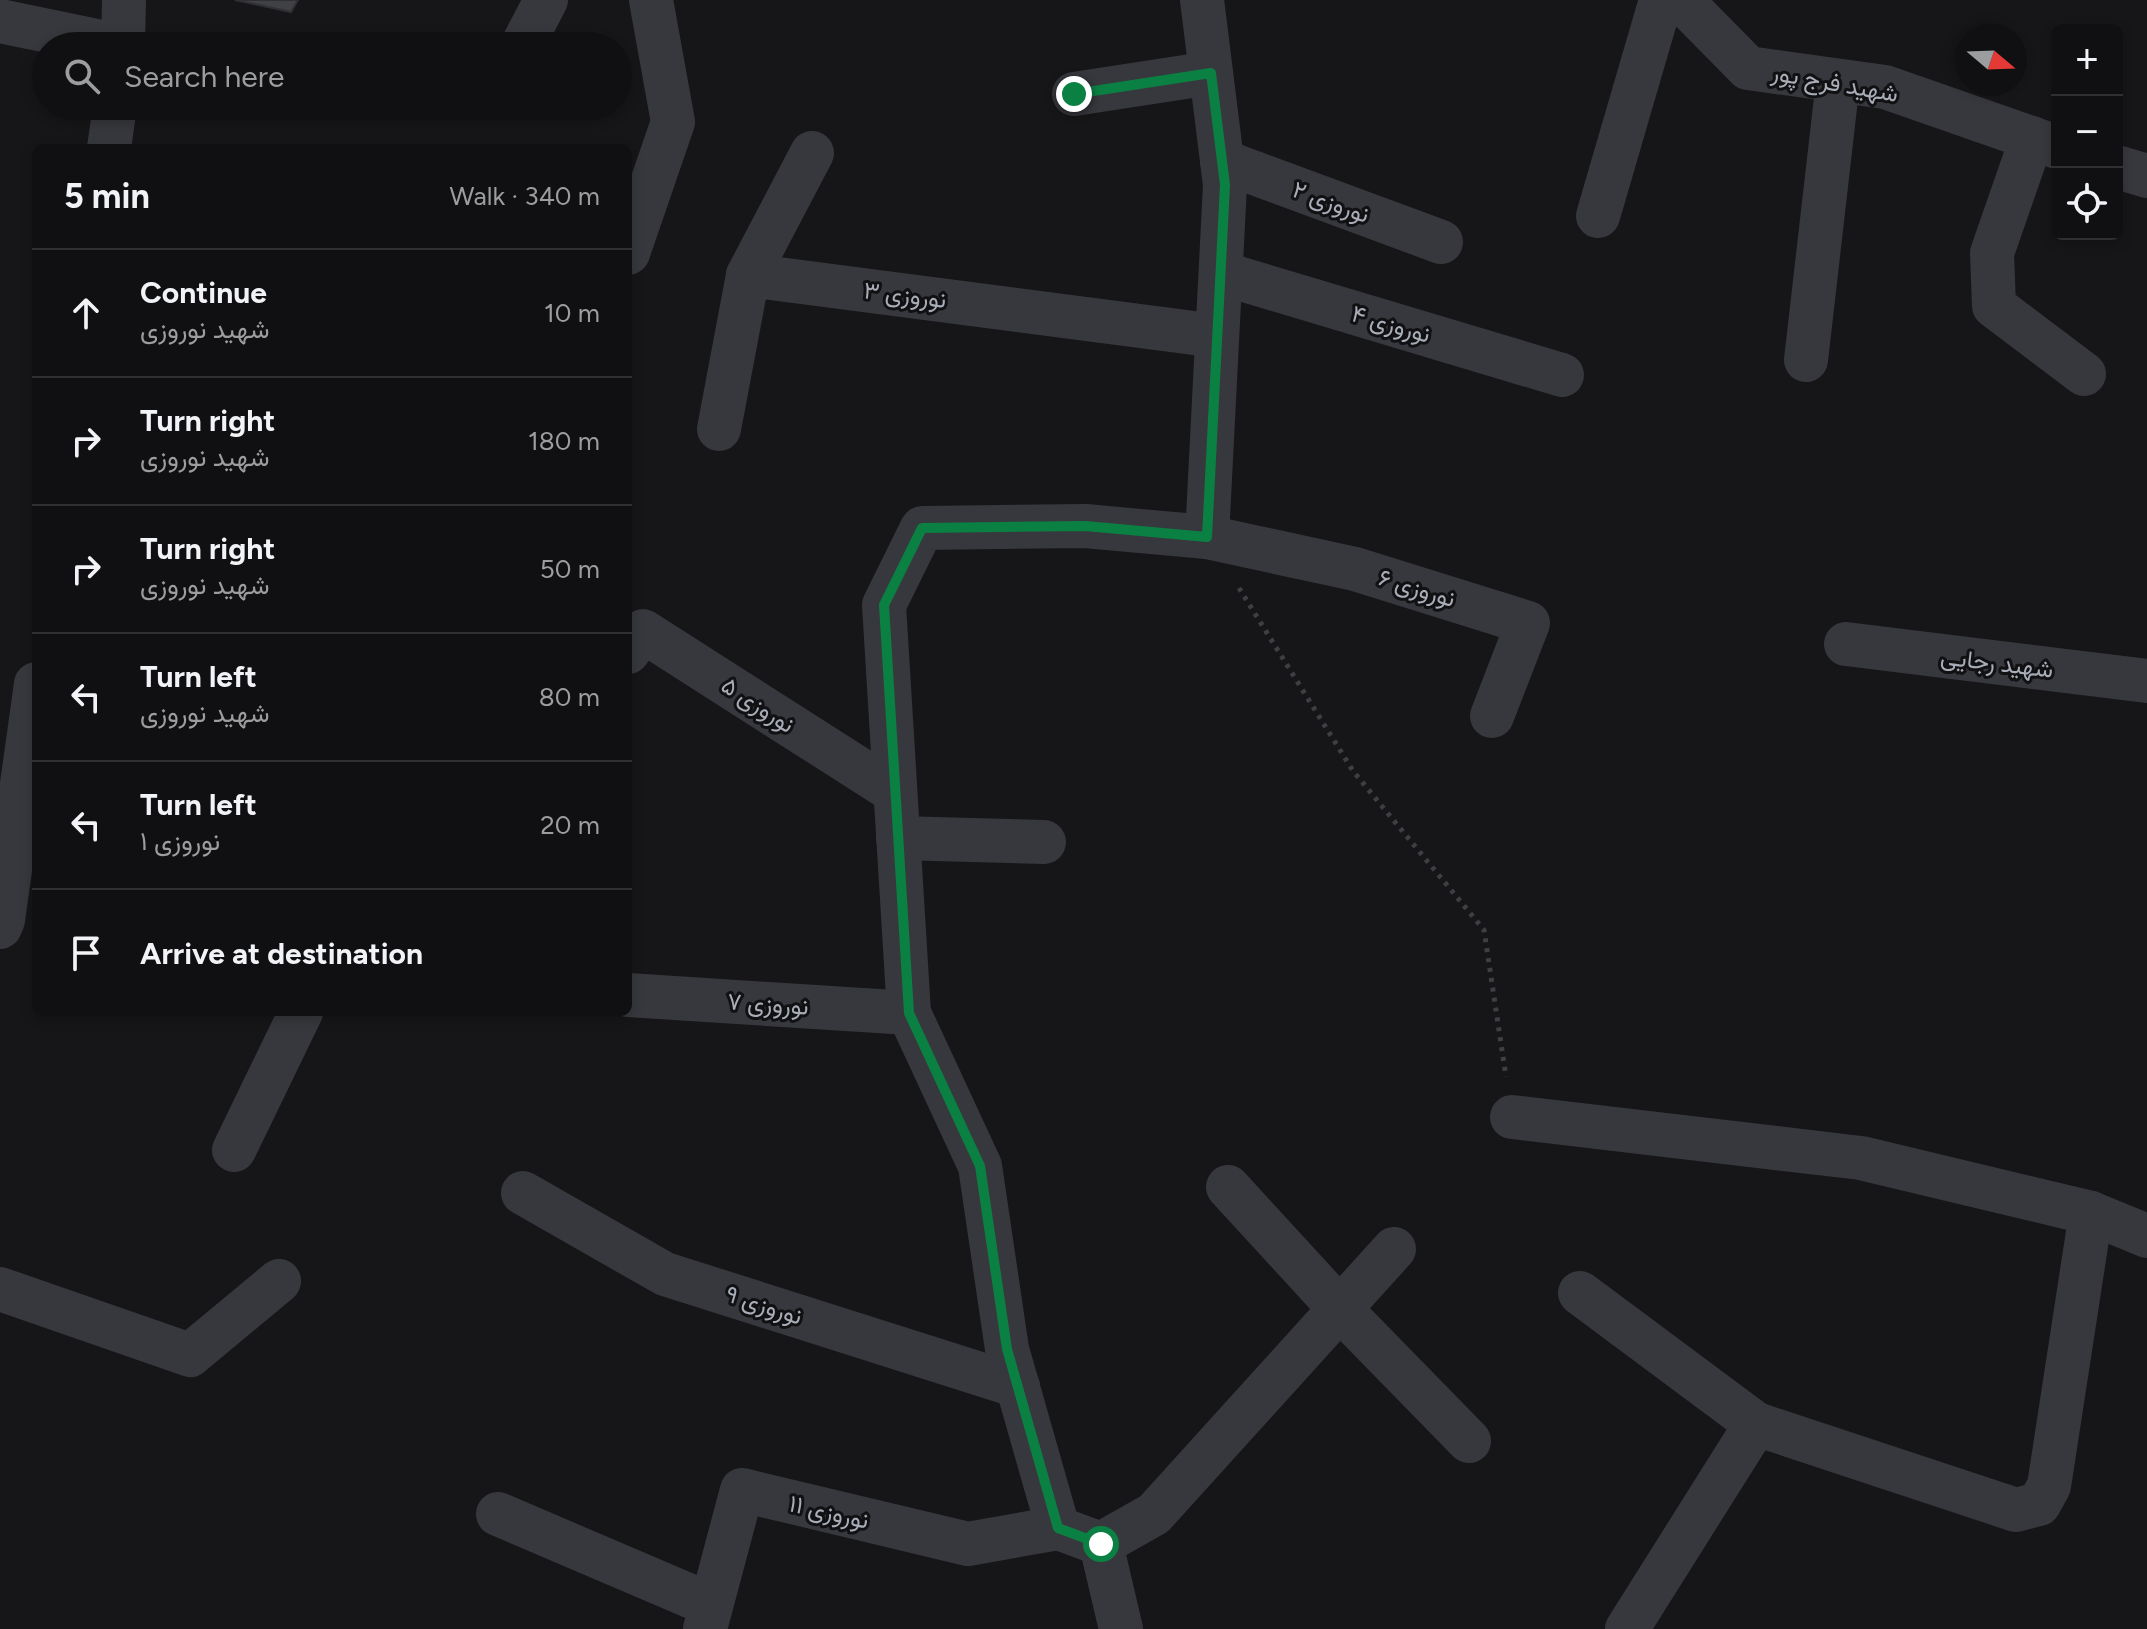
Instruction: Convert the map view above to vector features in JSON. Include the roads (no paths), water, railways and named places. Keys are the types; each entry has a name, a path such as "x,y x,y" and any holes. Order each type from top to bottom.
{"street":[{"path":"123,32 124,0"},
{"path":"529,32 546,0"},
{"path":"632,241 673,122 651,0"},
{"path":"1202,0 1225,185 1207,537 1085,526 922,528 884,605 909,1013 980,1166 1007,1349 1058,1528 1101,1544 1154,1514 1394,1249"},
{"path":"1598,216 1661,0"},
{"name":"شهید فرج پور","path":"1681,0 1748,68 1885,87 2044,142"},
{"path":"0,21 54,32"},
{"path":"1074,94 1211,73"},
{"path":"1806,360 1838,81"},
{"path":"110,144 113,120"},
{"path":"2044,142 1992,253 1994,306 2084,374"},
{"path":"719,429 748,275 812,153"},
{"name":"نوروزی ۲","path":"1222,161 1441,242"},
{"path":"2120,168 2147,176"},
{"name":"نوروزی ۴","path":"1221,273 1562,375"},
{"name":"نوروزی ۳","path":"748,275 1217,336"},
{"name":"نوروزی ۶","path":"1207,537 1355,569 1528,623 1492,716"},
{"name":"نوروزی ۵","path":"632,646 643,631 895,792"},
{"name":"شهید رجایی","path":"1846,644 2147,681"},
{"path":"13,927 32,726"},
{"path":"898,838 1044,842"},
{"name":"نوروزی ۷","path":"632,995 909,1013"},
{"path":"234,1150 299,1016"},
{"path":"1512,1117 1861,1158 2091,1213 2147,1236"},
{"path":"1228,1187 1340,1309 1469,1441"},
{"name":"نوروزی ۹","path":"523,1193 665,1274 1018,1386"},
{"path":"1580,1293 1756,1424 2016,1510 2039,1504 2049,1486 2091,1213"},
{"path":"0,1289 190,1355 279,1281"},
{"path":"1627,1629 1756,1424"},
{"name":"نوروزی ۱۱","path":"708,1617 742,1490 968,1544 1058,1528"},
{"path":"498,1514 708,1617"},
{"path":"1101,1544 1121,1629"}]}
